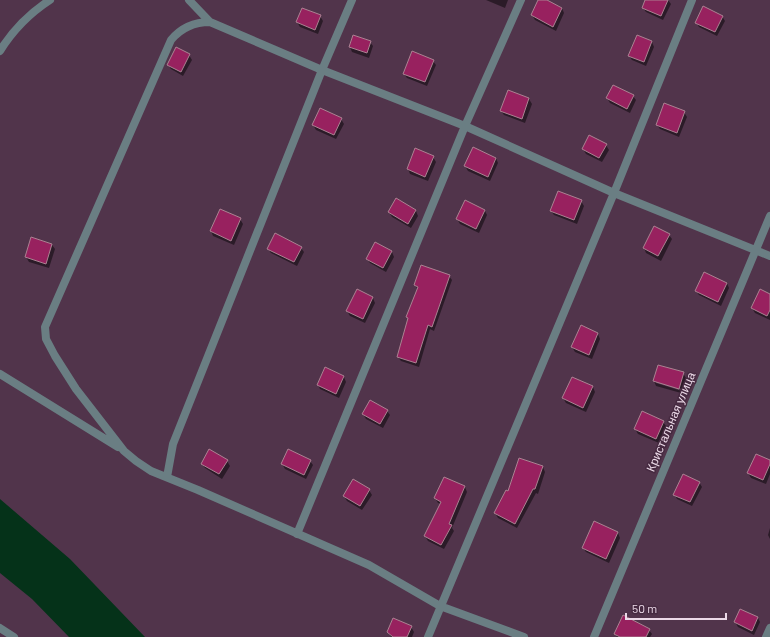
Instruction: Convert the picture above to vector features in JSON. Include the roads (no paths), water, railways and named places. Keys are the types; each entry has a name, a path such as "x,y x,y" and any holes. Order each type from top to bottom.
{"street":[{"path":"0,51 9,36 30,14 50,0"},
{"path":"189,0 210,22 322,70 465,126 614,193 770,256"},
{"path":"167,477 173,444 322,70 352,0"},
{"path":"297,534 465,126 520,0"},
{"path":"428,637 614,193 692,0"},
{"path":"124,451 76,389 46,339 45,327 171,40 178,32 187,27 202,22 210,22"},
{"name":"Кристальная улица","path":"594,637 770,216"},
{"path":"0,374 124,451 151,471 198,490 369,566 440,606 524,637"},
{"path":"0,628 14,637"},
{"path":"766,637 770,628"}]}
